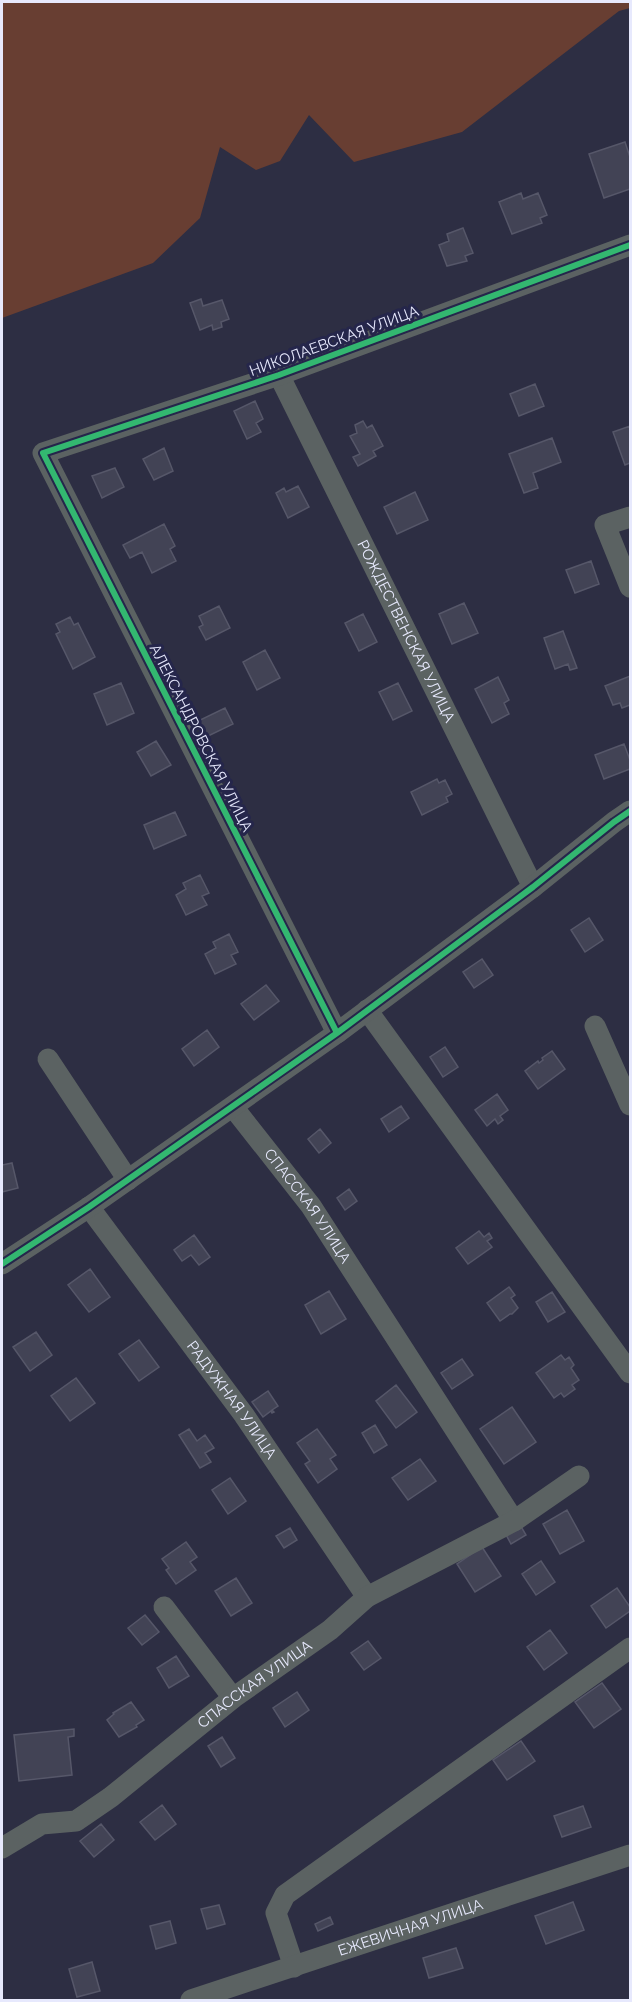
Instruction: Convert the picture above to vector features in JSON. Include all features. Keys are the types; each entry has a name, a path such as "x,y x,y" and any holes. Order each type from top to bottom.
{"street":[{"name":"НИКОЛАЕВСКАЯ УЛИЦА","path":"43,453 279,375 630,245"},
{"name":"РОЖДЕСТВЕНСКАЯ УЛИЦА","path":"279,375 533,887"},
{"name":"АЛЕКСАНДРОВСКАЯ УЛИЦА","path":"43,453 337,1033"},
{"path":"630,517 605,525 630,587"},
{"path":"2,1264 89,1207 337,1033 630,812"},
{"path":"368,1010 630,1373"},
{"path":"595,1026 630,1105"},
{"path":"48,1059 128,1180"},
{"name":"СПАССКАЯ УЛИЦА","path":"233,1107 311,1206 514,1521"},
{"name":"РАДУЖНАЯ УЛИЦА","path":"89,1207 244,1415 367,1597"},
{"name":"СПАССКАЯ УЛИЦА","path":"2,1848 42,1824 76,1821 111,1797 233,1698 330,1630 367,1597 514,1521 579,1476"},
{"path":"164,1607 233,1698"},
{"path":"294,1966 276,1913 285,1894 630,1648"},
{"name":"ЕЖЕВИЧНАЯ УЛИЦА","path":"191,2001 630,1855"}],"shaded area":[{"path":"2,2 630,2 630,8 619,11 462,132 354,162 309,115 280,161 256,170 220,147 200,218 153,263 2,318"}],"building":[{"path":"625,142 630,157 630,189 604,198 589,154"},
{"path":"521,193 523,199 538,193 547,215 540,218 542,223 512,234 499,202"},
{"path":"463,228 473,253 465,256 467,261 447,266 439,245 449,241 447,234"},
{"path":"201,299 203,306 222,300 229,319 221,322 222,327 213,330 212,325 200,330 190,303"},
{"path":"535,384 544,406 519,416 510,394"},
{"path":"255,401 263,419 256,423 261,432 247,439 234,411"},
{"path":"363,421 367,428 372,425 383,446 373,451 376,456 358,466 353,457 360,454 350,436 357,433 355,425"},
{"path":"630,426 630,463 625,465 613,432"},
{"path":"552,438 561,462 533,473 538,488 524,493 509,454"},
{"path":"164,448 173,471 154,480 143,459"},
{"path":"115,468 124,487 102,498 92,476"},
{"path":"298,486 309,507 288,518 276,493 284,488 286,492"},
{"path":"415,492 428,520 397,534 384,507"},
{"path":"164,524 175,546 170,549 176,561 152,573 142,552 130,558 123,545"},
{"path":"591,561 599,584 575,593 566,570"},
{"path":"464,603 478,633 452,644 439,614"},
{"path":"219,606 230,628 206,640 199,627 203,625 199,616"},
{"path":"363,614 377,642 359,651 345,623"},
{"path":"70,617 74,625 78,623 95,657 73,669 56,634 60,632 56,624"},
{"path":"563,631 577,668 570,670 568,664 555,669 544,638"},
{"path":"265,650 280,678 257,690 243,662"},
{"path":"630,676 630,705 622,708 620,703 613,705 605,686"},
{"path":"498,677 509,700 504,703 509,714 492,723 475,689"},
{"path":"121,683 134,713 107,725 94,694"},
{"path":"398,683 412,711 393,720 379,692"},
{"path":"225,708 233,724 204,738 196,722"},
{"path":"156,741 171,765 151,776 137,752"},
{"path":"624,744 630,760 630,769 604,779 595,755"},
{"path":"437,779 439,783 445,780 452,794 446,797 448,802 422,815 411,792"},
{"path":"175,812 186,835 154,849 144,825"},
{"path":"200,875 209,893 202,896 207,905 186,915 176,895 186,889 183,883"},
{"path":"589,918 603,940 585,952 571,930"},
{"path":"229,934 238,952 231,955 236,964 215,974 205,954 216,948 213,942"},
{"path":"482,959 493,975 474,988 463,972"},
{"path":"266,985 279,1001 254,1020 241,1004"},
{"path":"207,1030 219,1047 194,1066 182,1049"},
{"path":"445,1047 458,1067 443,1077 430,1057"},
{"path":"552,1051 565,1069 538,1089 525,1071 538,1061 539,1063"},
{"path":"497,1094 508,1110 500,1116 503,1120 498,1124 495,1119 487,1126 475,1110"},
{"path":"401,1106 409,1118 389,1132 381,1119"},
{"path":"320,1129 331,1143 319,1153 308,1139"},
{"path":"12,1163 18,1188 2,1192 2,1165"},
{"path":"349,1189 357,1201 345,1210 337,1198"},
{"path":"479,1231 484,1237 489,1233 492,1238 487,1241 492,1247 468,1264 456,1248"},
{"path":"194,1235 210,1257 199,1265 191,1255 182,1261 174,1250"},
{"path":"90,1269 110,1297 89,1312 68,1285"},
{"path":"509,1287 515,1295 511,1298 518,1308 500,1321 487,1303"},
{"path":"329,1291 346,1319 321,1334 305,1305"},
{"path":"552,1292 565,1312 548,1322 536,1302"},
{"path":"36,1332 52,1355 30,1371 13,1347"},
{"path":"139,1340 159,1367 139,1381 119,1354"},
{"path":"561,1355 565,1360 569,1357 574,1365 571,1368 579,1380 572,1385 575,1389 564,1397 561,1393 554,1398 536,1373"},
{"path":"462,1359 473,1375 452,1389 441,1373"},
{"path":"76,1378 95,1403 70,1421 51,1396"},
{"path":"396,1385 417,1412 396,1428 376,1401"},
{"path":"268,1391 278,1406 272,1410 274,1412 271,1411 263,1417 252,1402"},
{"path":"512,1407 536,1442 504,1464 480,1429"},
{"path":"375,1425 387,1445 374,1453 362,1433"},
{"path":"189,1429 197,1441 205,1435 214,1448 205,1453 211,1462 200,1468 179,1435"},
{"path":"317,1429 336,1455 330,1459 337,1469 318,1483 305,1464 310,1461 297,1443"},
{"path":"420,1459 436,1481 408,1500 392,1478"},
{"path":"230,1478 246,1501 228,1514 212,1490"},
{"path":"567,1510 584,1541 560,1554 543,1524"},
{"path":"519,1523 526,1535 511,1544 504,1531"},
{"path":"290,1528 297,1540 284,1548 276,1536"},
{"path":"186,1542 197,1557 190,1562 196,1570 176,1584 166,1570 169,1568 162,1559"},
{"path":"482,1547 501,1576 475,1592 457,1564"},
{"path":"541,1561 555,1582 536,1595 522,1574"},
{"path":"236,1578 252,1603 231,1616 215,1591"},
{"path":"617,1588 630,1607 630,1611 606,1628 591,1606"},
{"path":"145,1615 159,1632 142,1645 128,1628"},
{"path":"550,1630 567,1653 544,1670 527,1647"},
{"path":"368,1641 381,1658 364,1670 351,1653"},
{"path":"176,1656 189,1676 169,1688 157,1668"},
{"path":"602,1683 621,1709 594,1728 575,1702"},
{"path":"297,1692 309,1710 285,1727 273,1708"},
{"path":"131,1702 144,1720 136,1725 137,1727 119,1737 107,1720 113,1713"},
{"path":"74,1729 74,1736 68,1737 72,1775 19,1781 14,1735"},
{"path":"222,1737 235,1758 221,1767 208,1746"},
{"path":"521,1741 535,1761 507,1780 493,1760"},
{"path":"162,1805 176,1824 155,1840 140,1822"},
{"path":"583,1806 591,1827 562,1837 554,1816"},
{"path":"101,1824 114,1840 94,1857 80,1841"},
{"path":"573,1902 584,1930 546,1944 535,1916"},
{"path":"219,1905 225,1924 207,1929 201,1909"},
{"path":"330,1917 333,1924 318,1931 315,1924"},
{"path":"170,1921 176,1943 156,1949 150,1926"},
{"path":"456,1948 463,1968 429,1978 423,1958"},
{"path":"92,1962 100,1991 77,1997 69,1969"}],"cycle path":[{"path":"337,1033 43,453 279,375 630,245"},
{"path":"2,1264 89,1207 337,1033 533,887 630,811"}]}
